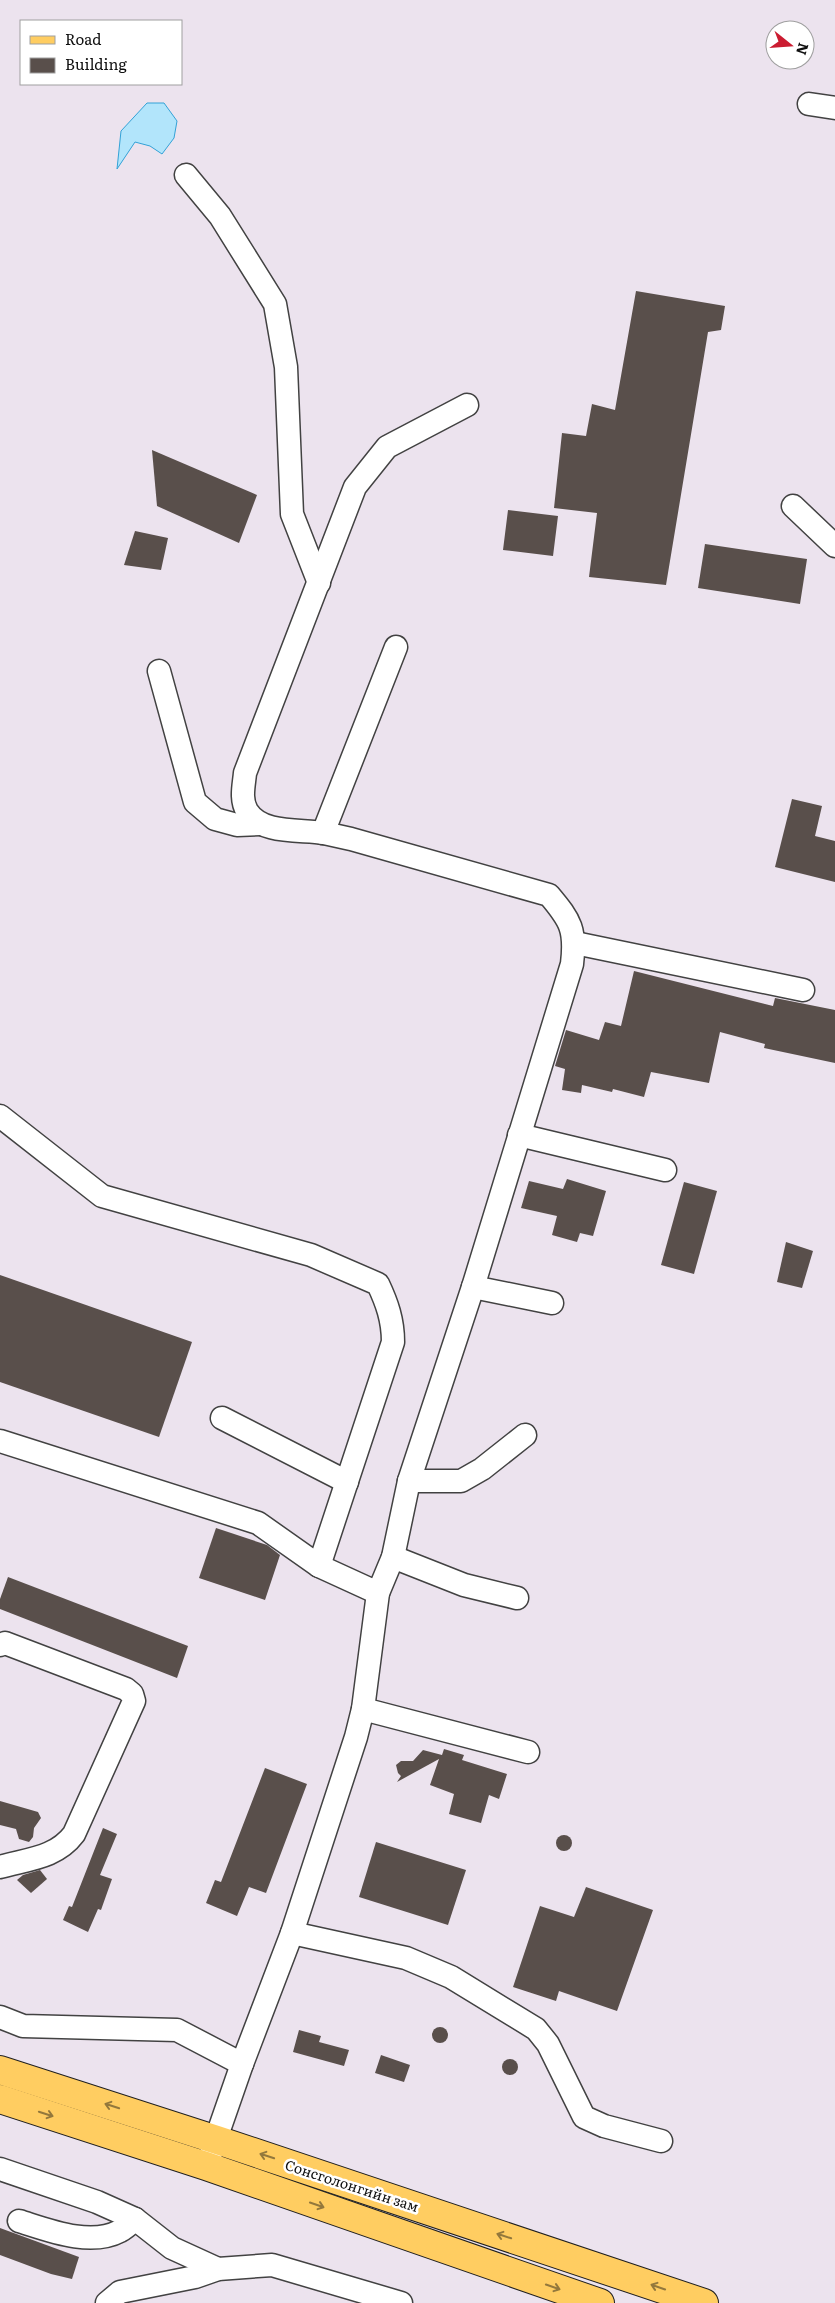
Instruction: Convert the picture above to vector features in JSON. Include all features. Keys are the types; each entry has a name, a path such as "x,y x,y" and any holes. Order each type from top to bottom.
{"main road":[{"name":"Сонсголонгийн зам","path":"0,2070 217,2140 704,2303"},
{"name":"Сонсголонгийн зам","path":"0,2099 206,2166 600,2303"}],"lane":[{"path":"809,104 835,108"},
{"path":"186,175 220,216 275,304 286,367 292,514 319,583"},
{"path":"260,824 247,811 242,796 245,773 355,487 387,447 467,405"},
{"path":"793,506 835,546"},
{"path":"323,833 396,646"},
{"path":"159,671 195,802 215,819 237,825 260,824 280,829 323,833 549,895 567,917 575,943 572,964 473,1287 409,1481 393,1557 378,1594 363,1708 292,1933 242,2064 217,2140 206,2166"},
{"path":"575,943 803,990"},
{"path":"0,1116 102,1196 311,1255 378,1284 393,1324 393,1342 319,1566"},
{"path":"519,1135 665,1170"},
{"path":"473,1287 552,1303"},
{"path":"222,1418 347,1482"},
{"path":"409,1481 461,1481 482,1469 525,1434"},
{"path":"0,1441 258,1523 319,1566 378,1594"},
{"path":"393,1557 464,1585 517,1598"},
{"path":"0,1645 5,1643 126,1688 132,1694 134,1701 74,1834 66,1844 53,1853 0,1867"},
{"path":"363,1708 528,1752"},
{"path":"292,1933 406,1958 451,1977 536,2029 548,2044 584,2117 604,2126 662,2141"},
{"path":"0,2017 23,2026 177,2030 242,2064"},
{"path":"0,2169 97,2202 136,2219 172,2248 218,2269"},
{"path":"19,2221 69,2237 96,2237 120,2232 136,2219"},
{"path":"107,2303 120,2292 195,2277 218,2269 272,2265 401,2303"}],"shaded area":[{"path":"0,0 835,0 835,2303 0,2303"}],"water":[{"path":"147,103 164,103 177,121 174,138 162,154 150,146 135,142 117,169 121,131"}],"building":[{"path":"636,291 725,306 721,330 708,332 666,585 589,577 597,513 554,508 562,433 586,436 592,404 615,410"},
{"path":"152,450 257,495 239,543 157,506"},
{"path":"508,510 558,516 553,556 503,550"},
{"path":"135,531 168,538 161,570 124,565"},
{"path":"705,544 807,559 800,604 698,588"},
{"path":"792,799 822,806 815,836 835,841 835,882 775,867"},
{"path":"634,971 773,1006 775,998 835,1010 835,1063 764,1048 765,1044 720,1032 709,1083 651,1072 644,1097 613,1089 612,1092 582,1085 581,1093 562,1090 565,1069 555,1066 566,1030 599,1040 605,1022 621,1026"},
{"path":"567,1179 606,1191 593,1236 580,1233 577,1242 552,1235 557,1216 521,1208 529,1181 563,1189"},
{"path":"684,1182 717,1191 694,1274 661,1265"},
{"path":"786,1242 813,1251 802,1288 777,1282"},
{"path":"0,1275 192,1342 159,1437 0,1382"},
{"path":"216,1528 267,1545 280,1555 265,1600 199,1578"},
{"path":"8,1577 188,1646 177,1678 0,1609 0,1599"},
{"path":"444,1749 464,1755 462,1760 507,1774 499,1799 489,1795 481,1823 449,1814 454,1794 430,1785 439,1759 397,1782 401,1776 396,1765 401,1761 413,1761 423,1750 442,1755"},
{"path":"265,1768 307,1784 266,1893 249,1887 237,1916 206,1903 215,1880 221,1882"},
{"path":"0,1801 38,1812 41,1818 34,1828 33,1837 29,1842 19,1839 16,1829 0,1825"},
{"path":"103,1828 117,1834 100,1875 112,1879 101,1910 98,1909 88,1932 63,1920 69,1906 72,1907"},
{"path":"561,1835 567,1835 572,1840 570,1849 561,1851 556,1846 556,1840"},
{"path":"376,1842 466,1870 448,1925 359,1897"},
{"path":"40,1870 47,1879 31,1893 17,1880 23,1875"},
{"path":"586,1887 653,1910 617,2011 559,1991 556,2001 513,1987 540,1906 574,1917"},
{"path":"437,2027 443,2027 448,2032 446,2041 437,2043 432,2038 432,2032"},
{"path":"299,2030 321,2036 319,2042 349,2050 344,2066 293,2052"},
{"path":"381,2055 410,2065 404,2082 375,2073"},
{"path":"507,2059 513,2059 518,2064 516,2073 507,2075 502,2070 502,2064"},
{"path":"0,2228 79,2257 72,2279 51,2274 0,2255"}]}
